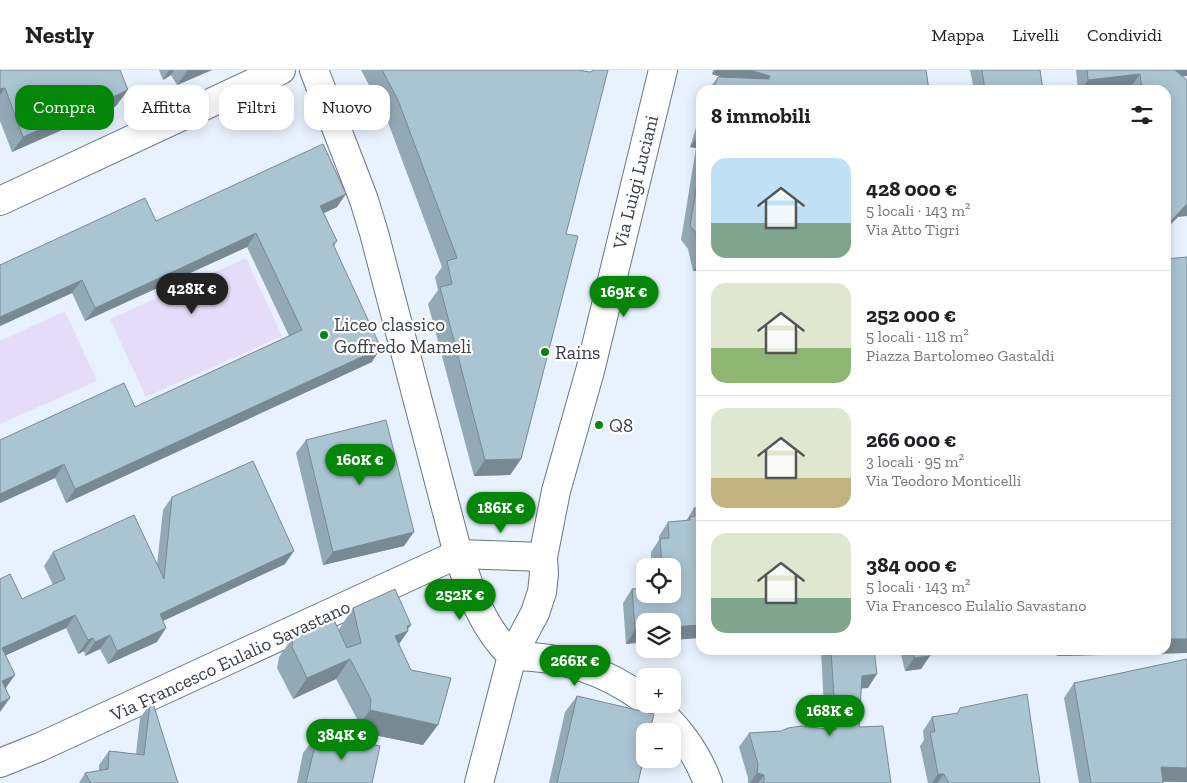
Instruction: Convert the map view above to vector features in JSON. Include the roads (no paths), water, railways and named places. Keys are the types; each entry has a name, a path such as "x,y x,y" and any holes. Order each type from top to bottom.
{"street":[{"path":"0,201 281,70"},
{"path":"314,70 364,200 458,554 483,620 500,645 512,656 546,658 589,668 620,683 636,694"},
{"name":"Via Luigi Luciani","path":"479,783 512,656 535,613 542,592 544,556 556,491 590,371 663,70"},
{"path":"458,554 544,556"},
{"name":"Via Francesco Eulalio Savastano","path":"0,763 40,747 458,554"},
{"path":"660,713 674,725 694,752 708,783"}],"place":[{"name":"Liceo classico Goffredo Mameli","path":"324,335"},
{"name":"Rains","path":"545,352"},
{"name":"Q8","path":"599,425"}]}
